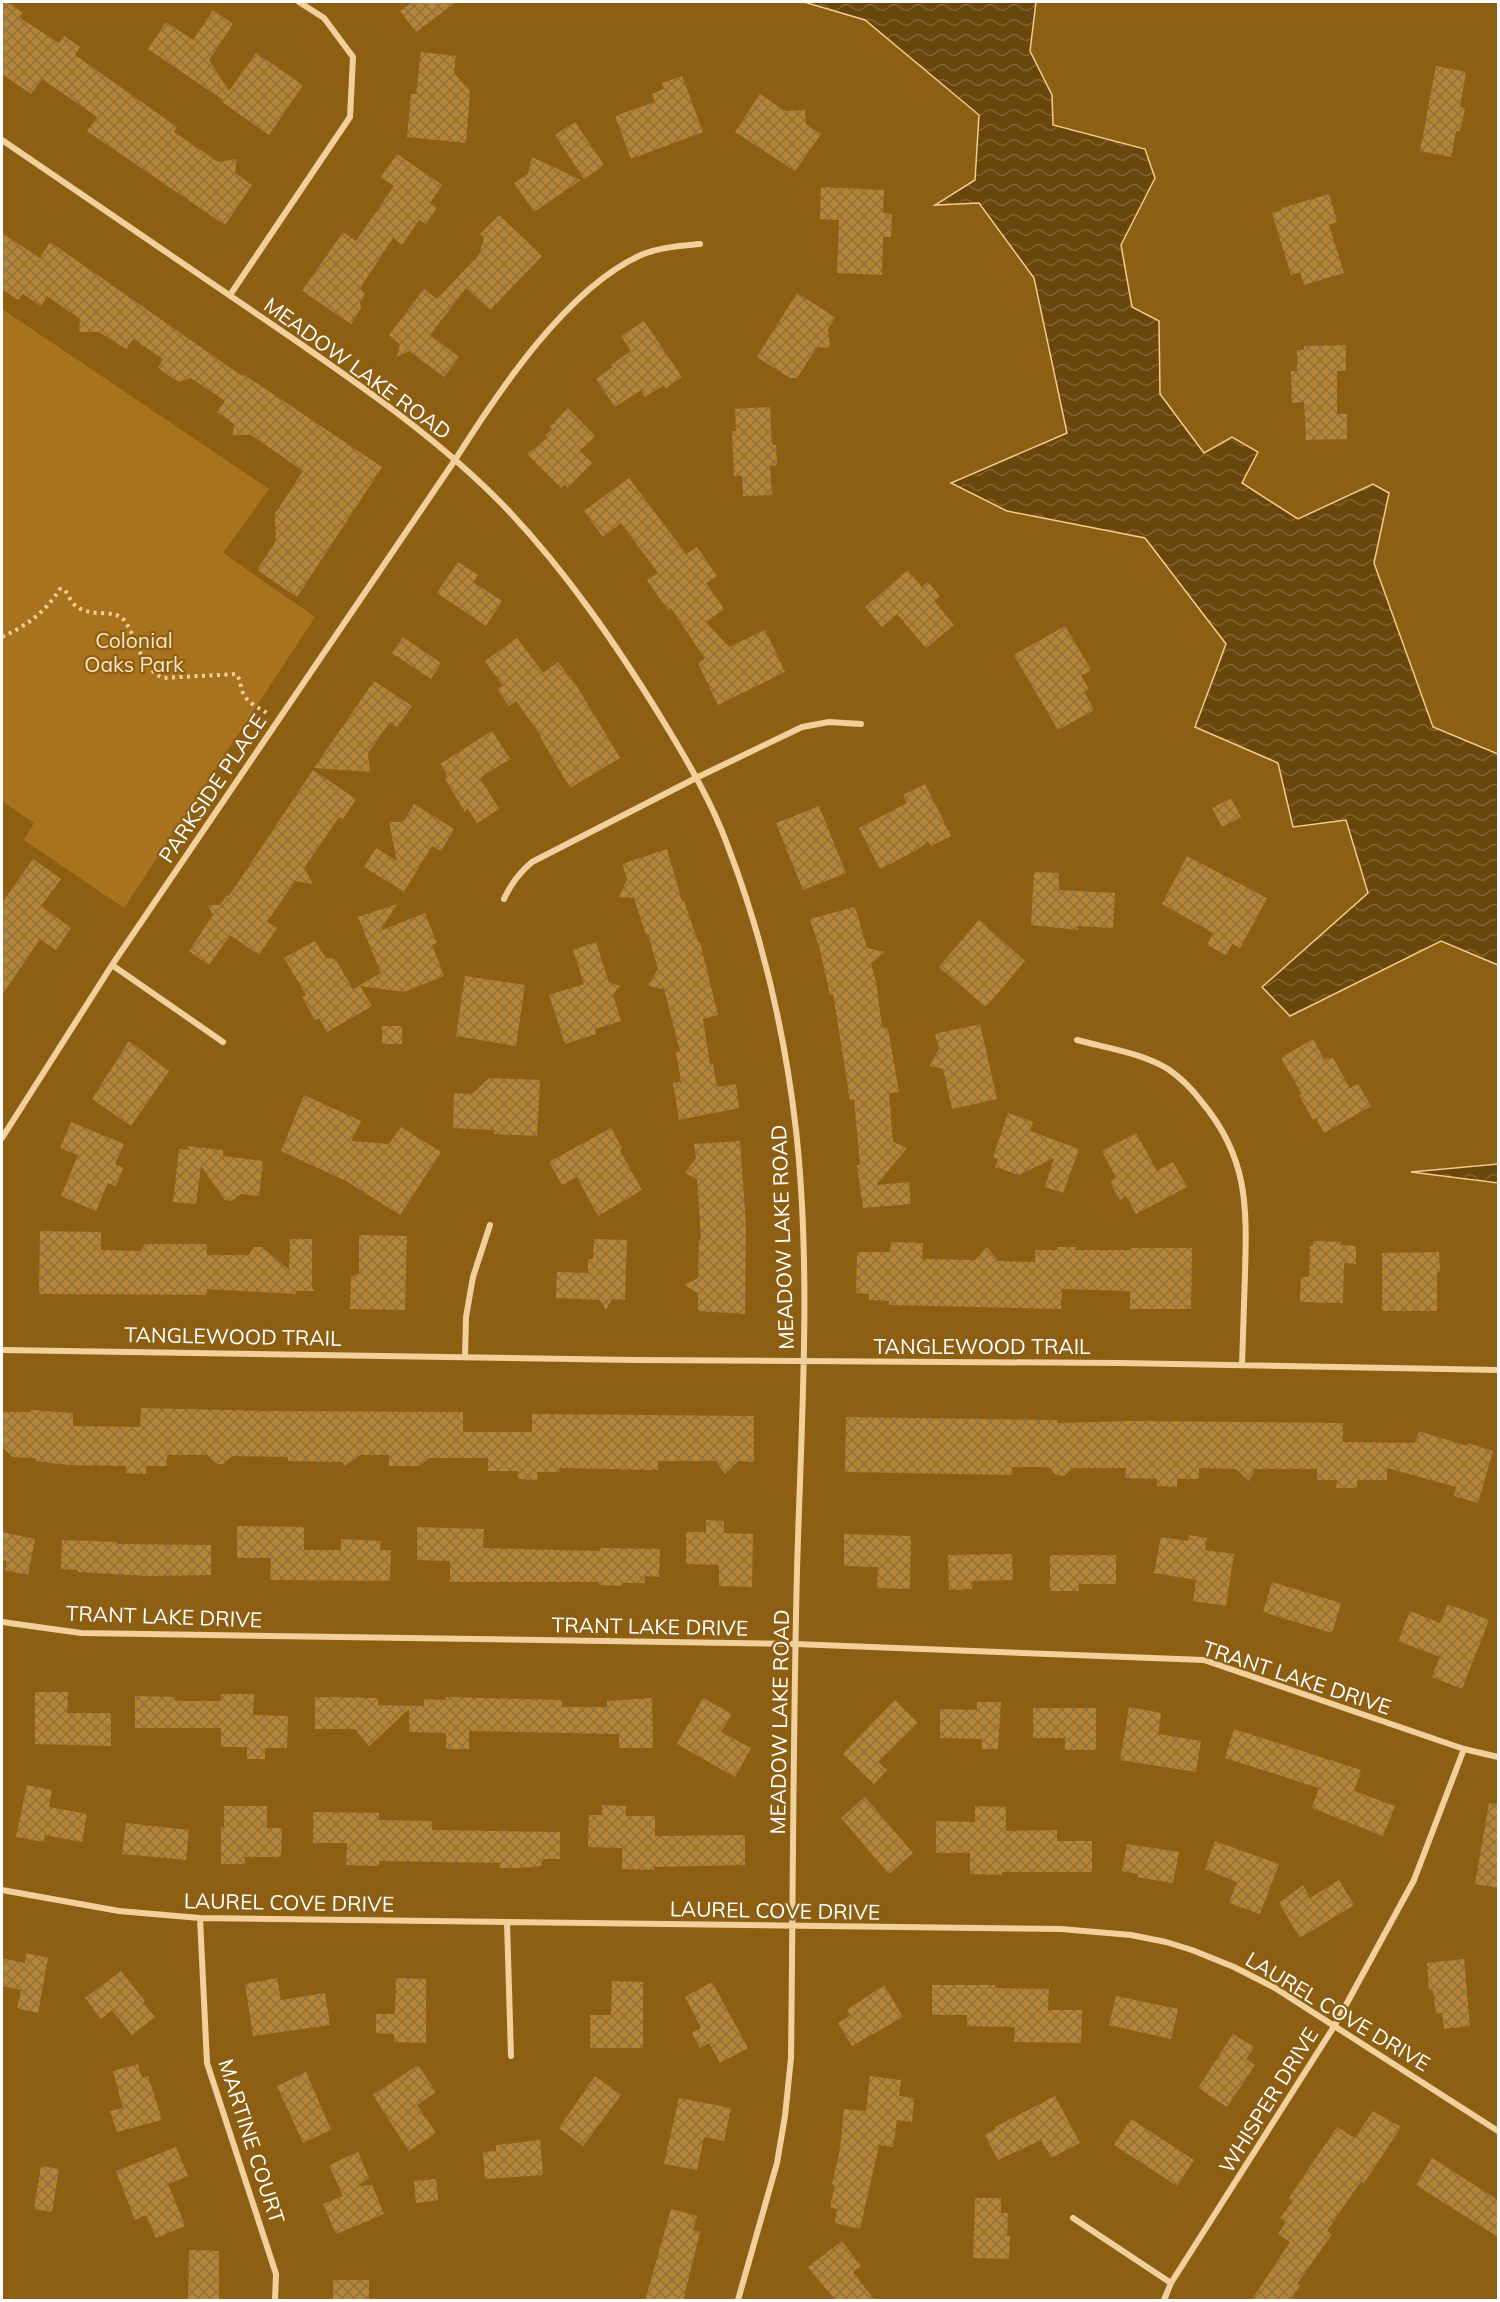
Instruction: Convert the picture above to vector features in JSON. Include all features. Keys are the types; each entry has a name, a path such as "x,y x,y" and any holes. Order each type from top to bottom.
{"street":[{"path":"230,295 350,117 353,57 324,18 299,2"},
{"name":"MEADOW LAKE ROAD","path":"2,140 381,400 455,460 504,507 554,562 596,617 634,674 696,778 726,840 752,919 773,1000 796,1131 801,1208 802,1361 795,1644 791,2058 785,2116 769,2197 738,2301"},
{"name":"PARKSIDE PLACE","path":"2,1138 112,965 455,460 489,405 559,318 585,292 618,267 644,254 671,246 700,244"},
{"path":"504,899 520,872 532,862 696,778 802,727 829,722 861,724"},
{"path":"112,965 223,1042"},
{"path":"1077,1040 1145,1058 1169,1070 1189,1085 1221,1127 1232,1150 1242,1181 1246,1213 1242,1365"},
{"path":"465,1357 466,1317 473,1277 490,1225"},
{"name":"TANGLEWOOD TRAIL","path":"2,1350 1498,1370"},
{"name":"TRANT LAKE DRIVE","path":"2,1623 81,1633 795,1644 1204,1660 1464,1749 1498,1757"},
{"name":"WHISPER DRIVE","path":"1164,2301 1171,2283 1335,2025 1414,1880 1464,1749"},
{"name":"LAUREL COVE DRIVE","path":"2,1890 119,1911 200,1918 1061,1929 1131,1935 1192,1950 1234,1967 1275,1988 1498,2131"},
{"name":"MARTINE COURT","path":"200,1918 207,2063 276,2274 275,2301"},
{"path":"507,1922 511,2056"},
{"path":"1073,2218 1171,2283"}],"path":[{"path":"2,637 28,624 40,615 60,589 65,590 75,605 89,613 116,614 124,620 145,662 156,674 164,678 236,674 241,680 244,694 252,704 278,720"}],"green space":[{"name":"Colonial Oaks Park","path":"2,309 269,489 223,553 315,617 124,908 24,840 34,823 2,801"}],"water":[{"path":"804,2 1036,2 1030,51 1052,95 1053,125 1145,149 1155,178 1121,245 1132,307 1159,321 1160,394 1204,453 1232,437 1258,452 1242,483 1298,519 1373,484 1389,493 1374,563 1433,727 1498,754 1498,965 1441,941 1290,1016 1262,987 1368,893 1346,820 1293,827 1278,763 1195,727 1226,644 1145,538 1007,511 951,483 1067,433 1034,278 979,203 935,205 975,180 979,115 865,20"},
{"path":"1498,1164 1498,1183 1411,1172"}],"building":[{"path":"2,2 7,2 23,13 20,18 59,43 64,36 80,47 75,55 177,127 174,132 218,162 237,159 235,173 252,185 225,225 87,131 97,117 42,79 31,94 2,74"},
{"path":"413,2 456,2 416,32 400,11"},
{"path":"213,10 233,24 209,60 229,91 256,53 303,85 269,135 222,102 223,100 148,49 166,22 193,40"},
{"path":"421,52 456,56 454,73 470,91 466,143 407,137 411,94 416,94"},
{"path":"1436,66 1466,72 1460,107 1465,108 1460,131 1456,131 1451,157 1420,151"},
{"path":"682,76 703,132 631,159 615,116 655,102 652,94 664,89 662,83"},
{"path":"760,94 785,111 805,110 806,124 821,134 795,171 735,132"},
{"path":"575,122 604,165 584,179 555,135"},
{"path":"397,154 442,185 430,203 437,208 426,224 419,220 402,245 393,238 360,288 365,295 360,303 361,308 351,324 302,291 343,232 356,241 394,186 381,177"},
{"path":"532,157 581,180 534,212 514,183 528,174"},
{"path":"821,187 884,190 883,213 892,214 891,237 883,237 882,275 837,273 839,220 820,219"},
{"path":"1329,194 1337,222 1329,225 1344,273 1304,285 1300,272 1291,275 1272,213"},
{"path":"499,215 542,256 490,310 466,288 430,335 459,357 444,377 409,351 397,357 400,344 389,335 424,289 437,299 479,255 484,238 480,234"},
{"path":"2,233 40,258 50,242 242,376 243,374 382,467 297,597 257,570 276,541 275,514 303,471 251,435 233,435 234,424 217,412 225,401 191,378 178,382 158,368 163,359 133,339 126,349 99,332 79,332 80,319 47,296 41,306 23,294 18,300 2,289"},
{"path":"797,293 835,317 828,329 830,348 817,347 797,378 790,378 757,357"},
{"path":"644,321 682,377 666,388 664,385 645,397 641,390 615,407 596,379 631,351 621,336"},
{"path":"1346,345 1346,371 1337,371 1337,414 1347,414 1347,439 1306,440 1304,402 1292,403 1291,371 1297,371 1297,350 1304,350 1304,346"},
{"path":"770,407 772,445 776,445 777,465 770,466 772,495 743,496 742,476 734,476 732,431 736,431 735,409"},
{"path":"568,408 595,436 580,451 592,463 568,488 565,484 561,488 527,454 547,438 545,436 552,429 550,427"},
{"path":"629,478 686,554 697,547 717,576 706,583 724,609 706,622 729,647 765,630 785,672 718,705 698,663 705,659 671,608 668,610 647,580 658,573 621,523 603,537 584,511"},
{"path":"458,562 478,575 473,582 502,601 486,626 437,593"},
{"path":"908,570 922,587 928,582 940,596 934,601 954,625 926,648 897,614 882,627 865,607"},
{"path":"1065,626 1091,670 1081,676 1089,689 1084,692 1094,710 1058,730 1014,655"},
{"path":"403,637 441,663 431,679 392,653"},
{"path":"517,638 543,673 558,662 576,685 620,758 570,788 541,736 516,701 509,706 497,689 503,686 485,661"},
{"path":"374,681 412,706 397,727 390,722 368,753 370,772 314,768"},
{"path":"492,731 510,759 480,778 499,809 477,823 467,808 465,812 445,779 447,774 440,764"},
{"path":"313,770 356,799 343,819 339,817 304,868 313,884 295,881 267,922 277,928 259,955 230,935 209,965 189,951 213,915 208,905 220,905 227,895 229,896"},
{"path":"925,784 951,836 931,846 928,841 917,850 880,869 859,828 907,803 903,795"},
{"path":"1231,798 1241,817 1222,827 1212,808"},
{"path":"414,804 454,829 441,851 432,846 403,893 364,867 376,848 397,861 389,822 403,822"},
{"path":"819,806 846,873 803,890 776,823"},
{"path":"667,849 682,901 684,901 698,942 700,942 718,1015 703,1019 710,1064 713,1064 717,1087 736,1084 739,1108 679,1120 673,1083 681,1082 676,1052 680,1051 664,989 648,986 658,969 648,934 646,935 634,898 619,897 627,879 622,864"},
{"path":"1187,856 1267,898 1240,948 1232,944 1226,955 1207,945 1213,933 1162,904"},
{"path":"33,859 61,879 41,906 71,928 56,950 40,939 2,995 2,903"},
{"path":"1034,872 1059,873 1059,890 1115,893 1113,928 1078,926 1078,930 1031,925"},
{"path":"397,904 380,931 425,913 437,943 432,945 444,976 404,992 360,986 372,1006 327,1032 319,1018 315,1020 302,997 306,995 284,958 315,941 326,958 335,959 353,989 381,973 358,917"},
{"path":"855,907 867,948 885,952 871,963 882,1026 888,1029 899,1092 889,1093 893,1142 907,1148 876,1185 909,1182 911,1204 863,1208 857,1165 860,1165 854,1099 850,1100 833,994 830,995 810,919"},
{"path":"979,920 1025,961 986,1007 939,967"},
{"path":"596,942 609,983 620,986 613,995 621,1021 595,1029 596,1034 565,1044 549,995 584,984 573,950"},
{"path":"465,976 525,985 516,1046 456,1036"},
{"path":"980,1024 997,1099 952,1109 943,1069 929,1066 939,1049 935,1034"},
{"path":"382,1026 402,1026 402,1044 382,1044"},
{"path":"1313,1039 1324,1059 1333,1058 1350,1088 1358,1084 1371,1106 1324,1133 1316,1118 1313,1120 1299,1095 1302,1094 1281,1058"},
{"path":"129,1041 169,1071 131,1126 92,1099"},
{"path":"489,1078 540,1080 537,1136 494,1134 494,1130 453,1128 454,1093 472,1094"},
{"path":"304,1095 361,1121 351,1141 389,1144 401,1127 441,1152 400,1215 346,1181 281,1151"},
{"path":"1008,1113 1033,1122 1030,1131 1079,1149 1063,1193 1045,1187 1054,1158 1019,1175 995,1167 998,1159 993,1157"},
{"path":"71,1122 124,1144 115,1164 123,1168 116,1186 108,1183 96,1211 61,1196 78,1155 60,1148"},
{"path":"611,1128 622,1148 620,1151 642,1190 598,1216 577,1177 562,1185 549,1162"},
{"path":"1136,1133 1157,1171 1173,1162 1187,1187 1136,1214 1126,1196 1120,1200 1110,1182 1116,1178 1102,1151"},
{"path":"740,1141 746,1225 745,1314 698,1311 698,1293 684,1285 698,1278 699,1239 701,1239 697,1179 685,1173 696,1158 694,1144"},
{"path":"187,1146 223,1150 223,1156 263,1161 259,1196 241,1194 232,1201 225,1200 201,1166 196,1204 173,1202 179,1149 190,1150"},
{"path":"40,1231 101,1232 101,1250 140,1251 145,1244 207,1244 207,1255 249,1255 254,1247 262,1247 289,1270 290,1239 312,1239 312,1288 315,1291 296,1291 296,1294 207,1289 207,1295 39,1294"},
{"path":"359,1235 407,1236 405,1310 350,1309 351,1277 359,1273"},
{"path":"594,1239 627,1240 625,1300 612,1299 606,1310 600,1300 556,1298 557,1272 588,1273 588,1259 593,1259"},
{"path":"1313,1241 1341,1242 1341,1245 1356,1246 1356,1264 1344,1263 1343,1303 1300,1302 1301,1277 1309,1277 1310,1246 1313,1246"},
{"path":"891,1242 923,1243 922,1259 975,1260 987,1247 998,1261 1035,1262 1035,1250 1057,1250 1057,1247 1076,1247 1075,1250 1192,1248 1191,1309 1130,1309 1130,1291 1062,1289 1061,1309 889,1305 889,1301 869,1300 869,1294 856,1293 857,1252 890,1252"},
{"path":"1439,1252 1437,1311 1382,1311 1382,1253"},
{"path":"141,1408 463,1412 463,1432 532,1432 532,1414 754,1416 754,1462 738,1461 725,1474 716,1461 658,1461 658,1470 559,1468 560,1472 537,1472 538,1480 518,1479 518,1471 488,1471 488,1458 429,1458 419,1466 389,1466 389,1455 360,1455 345,1466 343,1462 288,1461 288,1457 232,1456 223,1464 216,1464 207,1455 167,1455 167,1466 146,1466 146,1474 126,1473 126,1466 69,1465 36,1461 36,1458 13,1457 2,1447 2,1412 30,1412 30,1410 73,1413 73,1426 140,1427"},
{"path":"846,1417 1057,1420 1057,1423 1132,1421 1343,1423 1343,1442 1415,1443 1419,1431 1467,1446 1468,1443 1493,1451 1478,1503 1454,1496 1456,1487 1387,1468 1387,1480 1357,1480 1357,1488 1336,1488 1337,1480 1317,1480 1317,1469 1255,1469 1249,1481 1236,1469 1199,1468 1199,1479 1177,1479 1177,1487 1157,1486 1157,1479 1125,1478 1126,1468 1072,1468 1064,1476 1056,1475 1049,1467 1012,1467 1012,1475 845,1472"},
{"path":"706,1520 724,1521 724,1533 753,1534 752,1587 719,1586 719,1565 686,1564 686,1532 706,1532"},
{"path":"237,1526 304,1527 304,1550 341,1550 341,1539 381,1541 380,1550 391,1550 390,1581 270,1580 271,1558 237,1558"},
{"path":"417,1527 484,1529 483,1548 600,1551 600,1548 660,1549 659,1577 645,1576 645,1583 622,1583 621,1586 599,1585 599,1582 450,1582 450,1561 417,1560"},
{"path":"2,1532 35,1539 28,1575 5,1570 7,1561 2,1560"},
{"path":"844,1534 911,1536 910,1589 877,1588 878,1567 844,1566"},
{"path":"1189,1535 1207,1538 1205,1550 1234,1554 1226,1606 1193,1601 1196,1580 1154,1573 1161,1537 1188,1541"},
{"path":"62,1540 117,1542 117,1544 211,1545 211,1575 148,1576 61,1569"},
{"path":"1012,1554 1013,1580 972,1581 972,1589 949,1590 948,1555"},
{"path":"1050,1555 1116,1555 1116,1584 1079,1584 1079,1591 1050,1591"},
{"path":"1272,1582 1341,1603 1332,1633 1263,1612"},
{"path":"1448,1604 1489,1620 1462,1689 1432,1677 1440,1657 1398,1641 1410,1611 1440,1623"},
{"path":"35,1692 68,1692 67,1713 111,1713 111,1746 35,1744"},
{"path":"221,1694 254,1694 253,1715 288,1716 287,1748 265,1748 265,1759 247,1759 247,1747 221,1747 221,1728 135,1728 135,1696 175,1697 175,1701 221,1701"},
{"path":"315,1697 378,1698 378,1705 424,1706 424,1699 446,1700 446,1697 562,1700 562,1707 607,1707 607,1701 652,1698 653,1748 619,1748 619,1734 469,1731 469,1749 446,1749 446,1733 409,1732 409,1709 369,1746 355,1729 315,1729"},
{"path":"703,1698 732,1714 721,1732 751,1748 735,1777 677,1744"},
{"path":"895,1700 918,1723 878,1762 887,1770 874,1784 843,1754"},
{"path":"977,1702 1001,1702 998,1749 982,1749 982,1739 940,1738 940,1709 977,1710"},
{"path":"1129,1707 1161,1713 1158,1734 1201,1741 1196,1772 1120,1760"},
{"path":"1033,1708 1096,1708 1096,1750 1065,1750 1065,1738 1033,1738"},
{"path":"1234,1729 1361,1770 1354,1791 1395,1806 1383,1836 1312,1808 1319,1788 1225,1758"},
{"path":"27,1785 52,1790 49,1807 87,1814 82,1842 45,1835 44,1842 16,1837"},
{"path":"865,1797 913,1853 889,1874 841,1818"},
{"path":"1489,1803 1498,1804 1498,1888 1475,1884"},
{"path":"602,1805 626,1806 626,1816 655,1816 655,1836 745,1835 745,1865 654,1867 654,1870 622,1869 622,1848 588,1847 589,1815 602,1815"},
{"path":"224,1806 267,1806 267,1828 282,1828 281,1857 244,1857 245,1864 221,1864 221,1827 224,1828"},
{"path":"975,1806 1006,1807 1006,1831 1057,1830 1057,1841 1092,1841 1092,1872 970,1874 970,1853 936,1853 936,1821 975,1822"},
{"path":"313,1812 379,1813 379,1820 432,1821 432,1830 560,1832 560,1859 543,1859 541,1866 521,1868 500,1868 500,1863 379,1861 379,1866 346,1865 347,1843 313,1843"},
{"path":"126,1823 189,1830 186,1860 122,1854"},
{"path":"1215,1841 1279,1864 1260,1914 1229,1903 1237,1882 1205,1869"},
{"path":"1127,1844 1179,1852 1173,1883 1137,1877 1138,1874 1122,1871"},
{"path":"1339,1880 1354,1905 1300,1938 1279,1903 1303,1885 1310,1898"},
{"path":"26,1953 48,1958 38,2013 17,2008 21,1990 2,1986 2,1958 25,1963"},
{"path":"1464,1959 1470,2026 1444,2029 1442,2013 1436,2014 1433,1990 1429,1991 1427,1963"},
{"path":"121,1971 155,2017 132,2035 112,2010 101,2019 85,1998"},
{"path":"277,1978 281,2000 325,1993 330,2025 253,2036 245,1984"},
{"path":"396,1978 426,1979 426,2043 394,2042 394,2034 376,2033 376,2014 395,2014"},
{"path":"612,1981 643,1982 643,2048 590,2048 590,2015 611,2015"},
{"path":"712,1982 748,2048 720,2063 709,2043 700,2048 692,2033 701,2028 685,1997"},
{"path":"884,1985 903,2017 852,2046 838,2023 850,2016 847,2010"},
{"path":"932,1985 995,1985 995,1988 1049,1989 1048,2010 1082,2010 1081,2043 1014,2042 1015,2027 967,2026 967,2015 932,2015"},
{"path":"1116,1996 1178,2009 1171,2039 1109,2025"},
{"path":"1233,2034 1254,2047 1246,2059 1255,2065 1227,2107 1198,2088"},
{"path":"138,2064 142,2078 148,2076 162,2120 117,2132 110,2111 123,2108 113,2071"},
{"path":"418,2065 436,2092 417,2105 436,2133 409,2151 373,2095"},
{"path":"306,2072 331,2130 303,2143 277,2086"},
{"path":"595,2076 621,2095 583,2146 559,2128"},
{"path":"870,2076 901,2080 899,2096 914,2098 912,2122 897,2120 893,2147 879,2145 860,2229 835,2223 837,2209 830,2207 835,2185 832,2184 840,2149 844,2109 866,2111"},
{"path":"1055,2096 1080,2143 1051,2158 1041,2140 998,2160 985,2135 996,2129 995,2127"},
{"path":"679,2098 731,2108 724,2141 704,2137 697,2170 664,2164"},
{"path":"1373,2111 1401,2127 1364,2183 1361,2181 1327,2231 1332,2234 1297,2284 1300,2286 1290,2301 1251,2301 1290,2242 1278,2234 1286,2222 1280,2218 1293,2201 1289,2198 1337,2127 1355,2138"},
{"path":"1131,2119 1194,2160 1177,2186 1114,2145"},
{"path":"540,2140 543,2175 485,2179 483,2152 496,2151 496,2145"},
{"path":"176,2147 188,2176 168,2184 185,2226 156,2238 146,2215 135,2220 116,2171"},
{"path":"358,2152 369,2178 358,2186 372,2185 384,2214 336,2234 323,2204 343,2196 329,2165"},
{"path":"1432,2158 1498,2200 1498,2237 1416,2185"},
{"path":"41,2166 59,2169 52,2212 34,2209"},
{"path":"436,2179 438,2200 416,2203 414,2181"},
{"path":"975,2198 1001,2198 1001,2213 1008,2213 1009,2259 973,2258"},
{"path":"671,2209 697,2216 693,2230 700,2232 683,2301 645,2301"},
{"path":"842,2241 861,2266 853,2272 875,2301 836,2301 808,2267"},
{"path":"189,2250 219,2251 219,2301 188,2301"},
{"path":"333,2280 369,2280 369,2301 333,2301"}]}
